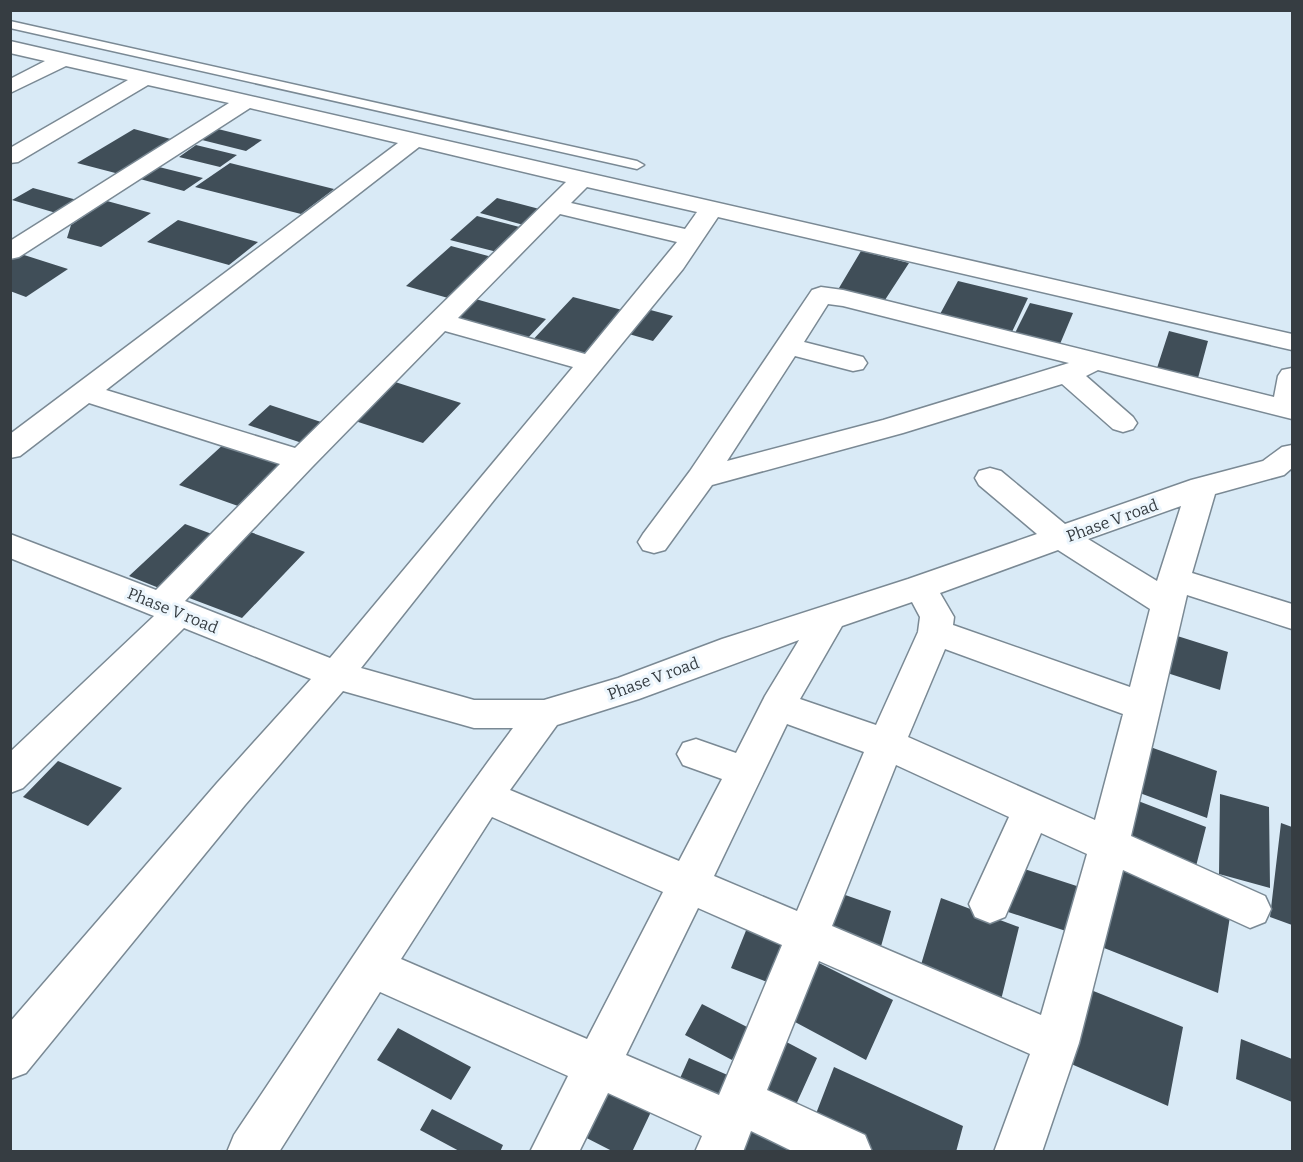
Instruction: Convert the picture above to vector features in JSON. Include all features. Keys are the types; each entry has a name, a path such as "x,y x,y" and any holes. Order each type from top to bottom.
{"street":[{"path":"10,47 1293,342"},
{"path":"10,87 64,59"},
{"path":"10,157 147,77"},
{"path":"10,252 247,101"},
{"path":"10,449 416,139"},
{"path":"10,777 171,609 301,460 583,178"},
{"path":"554,206 691,238"},
{"path":"10,1057 231,794 336,675 674,264 712,208"},
{"path":"654,542 701,478 819,296 823,294 1289,409 1293,376"},
{"path":"440,321 591,364"},
{"path":"788,346 853,363"},
{"path":"701,478 893,427 1067,374 1097,360"},
{"path":"1067,374 1123,423"},
{"path":"84,392 301,460"},
{"name":"Phase V road","path":"10,545 336,675 474,714 544,714 626,689 734,648 920,587 1202,487 1286,465"},
{"path":"990,478 1062,538 1171,592 1293,617"},
{"path":"1017,1152 1056,1043 1109,845 1171,592 1202,487"},
{"path":"730,1126 886,744 935,632 937,616 920,587"},
{"path":"554,1152 778,706 830,616"},
{"path":"935,632 1142,706"},
{"path":"778,706 886,744 1250,909"},
{"path":"251,1152 484,796 544,714"},
{"path":"696,754 745,772"},
{"path":"484,796 1056,1043"},
{"path":"990,904 1031,811"},
{"path":"372,967 730,1126 848,1152"}],"lane":[{"path":"10,24 638,165"}],"building":[{"path":"134,129 178,141 123,175 77,163"},
{"path":"218,129 262,140 246,151 202,140"},
{"path":"196,145 237,155 220,167 179,157"},
{"path":"230,163 334,189 301,214 195,187"},
{"path":"159,167 203,178 184,191 140,179"},
{"path":"33,188 77,200 56,213 12,200"},
{"path":"497,198 547,211 531,227 480,213"},
{"path":"107,201 151,213 101,247 67,238 71,225"},
{"path":"477,216 527,229 501,253 450,240"},
{"path":"178,220 258,242 229,265 147,242"},
{"path":"451,246 492,257 448,298 406,286"},
{"path":"861,251 909,263 883,303 836,293"},
{"path":"21,254 68,269 26,297 10,291 10,261"},
{"path":"958,281 1028,298 1011,334 939,316"},
{"path":"573,297 626,311 583,360 529,344"},
{"path":"472,298 546,319 524,342 449,320"},
{"path":"1030,303 1073,313 1060,344 1015,333"},
{"path":"643,308 673,316 653,341 622,332"},
{"path":"1169,331 1208,341 1198,378 1157,368"},
{"path":"392,381 461,403 423,443 352,420"},
{"path":"270,405 324,423 302,443 248,425"},
{"path":"225,443 283,463 238,506 179,485"},
{"path":"185,524 220,537 164,590 129,576"},
{"path":"242,529 305,552 242,618 176,593"},
{"path":"1171,634 1228,652 1220,690 1161,671"},
{"path":"1142,744 1217,771 1207,818 1129,789"},
{"path":"58,761 122,788 88,826 23,797"},
{"path":"1220,794 1269,807 1270,888 1219,874"},
{"path":"1133,799 1206,827 1193,878 1121,847"},
{"path":"1281,823 1292,827 1292,925 1270,917"},
{"path":"1015,866 1092,891 1084,937 1005,911"},
{"path":"1117,869 1231,910 1218,993 1099,946"},
{"path":"831,890 891,911 880,950 817,928"},
{"path":"941,898 1019,927 1001,1000 920,968"},
{"path":"749,923 797,941 780,987 731,968"},
{"path":"811,959 893,1000 866,1060 782,1015"},
{"path":"1081,986 1183,1027 1168,1106 1062,1060"},
{"path":"702,1004 749,1028 732,1060 685,1035"},
{"path":"398,1028 471,1067 451,1100 377,1060"},
{"path":"775,1036 817,1058 794,1109 750,1086"},
{"path":"1241,1039 1292,1059 1292,1102 1236,1079"},
{"path":"689,1058 732,1077 717,1114 673,1094"},
{"path":"834,1067 963,1126 956,1152 870,1152 812,1124"},
{"path":"597,1068 658,1097 632,1152 614,1152 567,1128"},
{"path":"432,1109 503,1145 500,1152 461,1152 420,1130"},
{"path":"743,1114 793,1140 788,1152 727,1152"}]}
